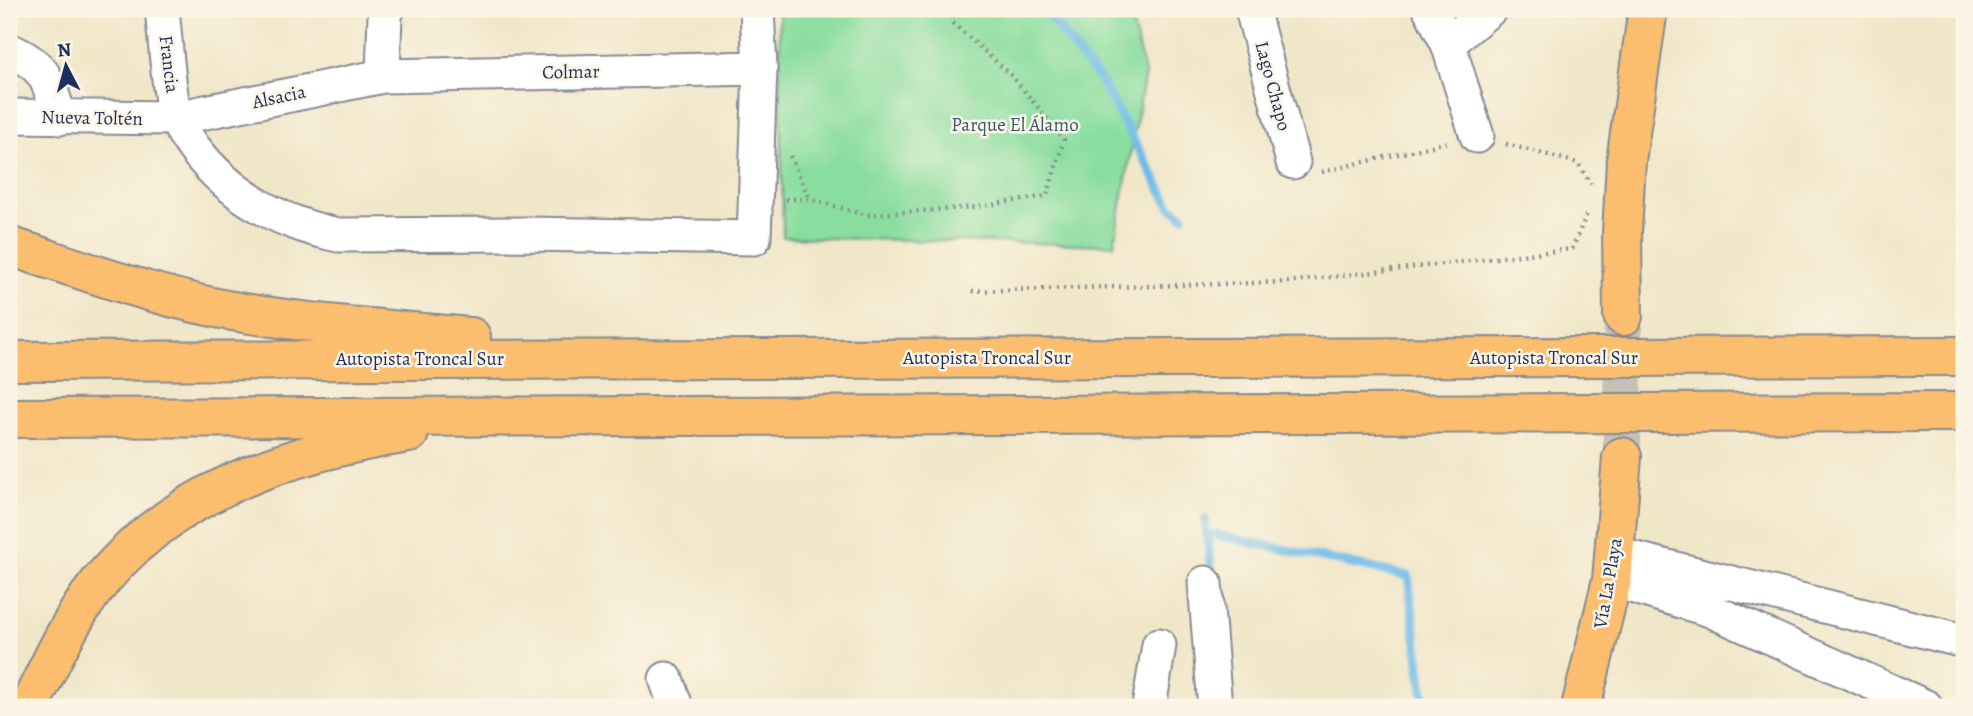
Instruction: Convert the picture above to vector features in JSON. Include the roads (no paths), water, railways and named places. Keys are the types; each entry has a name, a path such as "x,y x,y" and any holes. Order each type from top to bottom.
{"main road":[{"path":"1623,316 1622,233 1626,161 1648,9"},
{"path":"9,246 153,293 242,313 359,327 724,358"},
{"name":"Autopista Troncal Sur","path":"9,361 1964,356"},
{"path":"9,418 1964,412"},
{"path":"29,707 70,625 92,593 145,537 203,497 262,470 376,438 524,416"},
{"name":"Vía La Playa","path":"1581,707 1614,567 1622,457"}],"street":[{"name":"Francia","path":"162,9 176,118"},
{"path":"383,75 388,9"},
{"path":"176,118 203,159 239,194 286,220 312,229 338,234 754,238 760,68 757,9"},
{"name":"Lago Chapo","path":"1252,9 1293,162"},
{"path":"1430,9 1448,44 1477,136"},
{"path":"1448,44 1490,9"},
{"path":"9,50 32,60 47,78 60,118"},
{"name":"Colmar","path":"383,75 760,68"},
{"name":"Alsacia","path":"176,118 383,75"},
{"name":"Nueva Toltén","path":"9,116 176,118"},
{"path":"1614,567 1964,641"},
{"path":"1614,567 1926,707"},
{"path":"1205,583 1215,707"},
{"path":"1149,707 1159,645"}],"waterway":[{"path":"1043,9 1102,83 1170,206 1183,216"},
{"path":"1205,519 1212,577"},
{"path":"1207,533 1408,576 1425,707"}],"tunnel":[{"path":"1622,457 1623,316"}],"park label":[{"name":"Parque El Álamo","path":"1015,125"}]}
